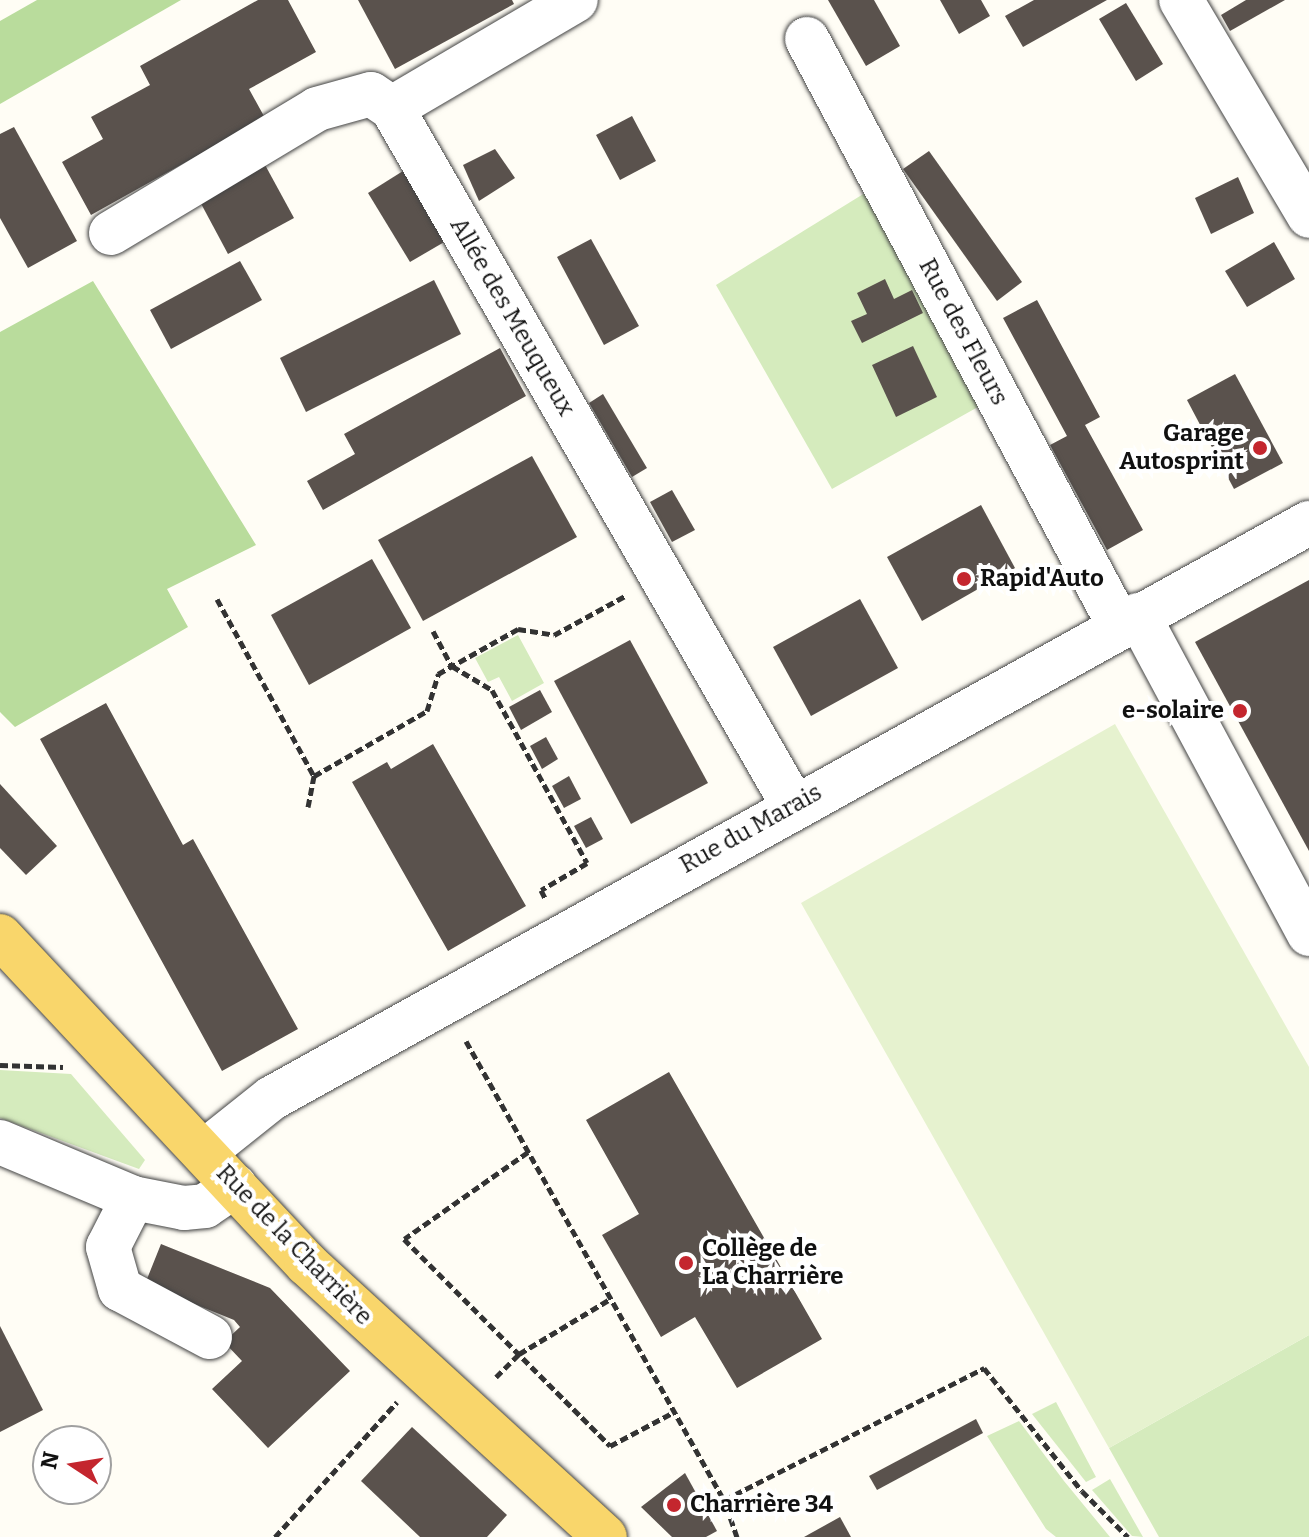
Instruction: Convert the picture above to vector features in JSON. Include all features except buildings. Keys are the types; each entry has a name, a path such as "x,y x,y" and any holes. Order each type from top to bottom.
{"main road":[{"name":"Rue de la Charrière","path":"0,936 307,1264 605,1537"}],"street":[{"path":"111,233 317,109 371,94 392,108 576,0"},
{"path":"1181,0 1309,216"},
{"name":"Rue des Fleurs","path":"807,39 1128,620 1309,934"},
{"name":"Allée des Meuqueux","path":"392,108 793,805"},
{"name":"Rue du Marais","path":"204,1152 272,1098 793,805 1309,523"},
{"path":"10,1151 133,1198 184,1208 205,1206 235,1186"},
{"path":"133,1198 108,1247 120,1289 210,1337"}],"path":[{"path":"217,599 314,776 308,807"},
{"path":"314,776 427,711 438,674 518,629 554,635 612,604"},
{"path":"433,631 452,666 492,690 587,863 541,890 549,904"},
{"path":"444,1002 724,1500 737,1537"},
{"path":"0,1065 56,1068"},
{"path":"528,1152 404,1239 610,1446 674,1412"},
{"path":"492,1382 519,1354 610,1299"},
{"path":"724,1500 984,1368 1082,1491 1128,1537"},
{"path":"275,1537 398,1401"}],"green space":[{"path":"37,0 181,0 0,104 0,21"},
{"path":"873,188 985,403 832,489 716,285"},
{"path":"93,281 256,545 167,589 188,627 15,727 0,712 0,332"},
{"path":"518,635 544,683 512,701 499,677 488,682 475,658"},
{"path":"1115,724 1309,1067 1309,1335 1109,1448 801,903"},
{"path":"0,1070 71,1074 145,1160 139,1169 0,1118"},
{"path":"1309,1335 1309,1537 1159,1537 1109,1448"},
{"path":"1056,1402 1096,1477 1086,1482 1032,1414"},
{"path":"1019,1421 1110,1537 1056,1537 1046,1529 987,1436"},
{"path":"1110,1479 1143,1537 1132,1536 1092,1490"}],"place":[{"name":"Garage Autosprint","path":"1260,448"},
{"name":"Rapid'Auto","path":"964,579"},
{"name":"e-solaire","path":"1240,711"},
{"name":"Collège de La Charrière","path":"686,1263"},
{"name":"Charrière 34","path":"674,1505"}]}
